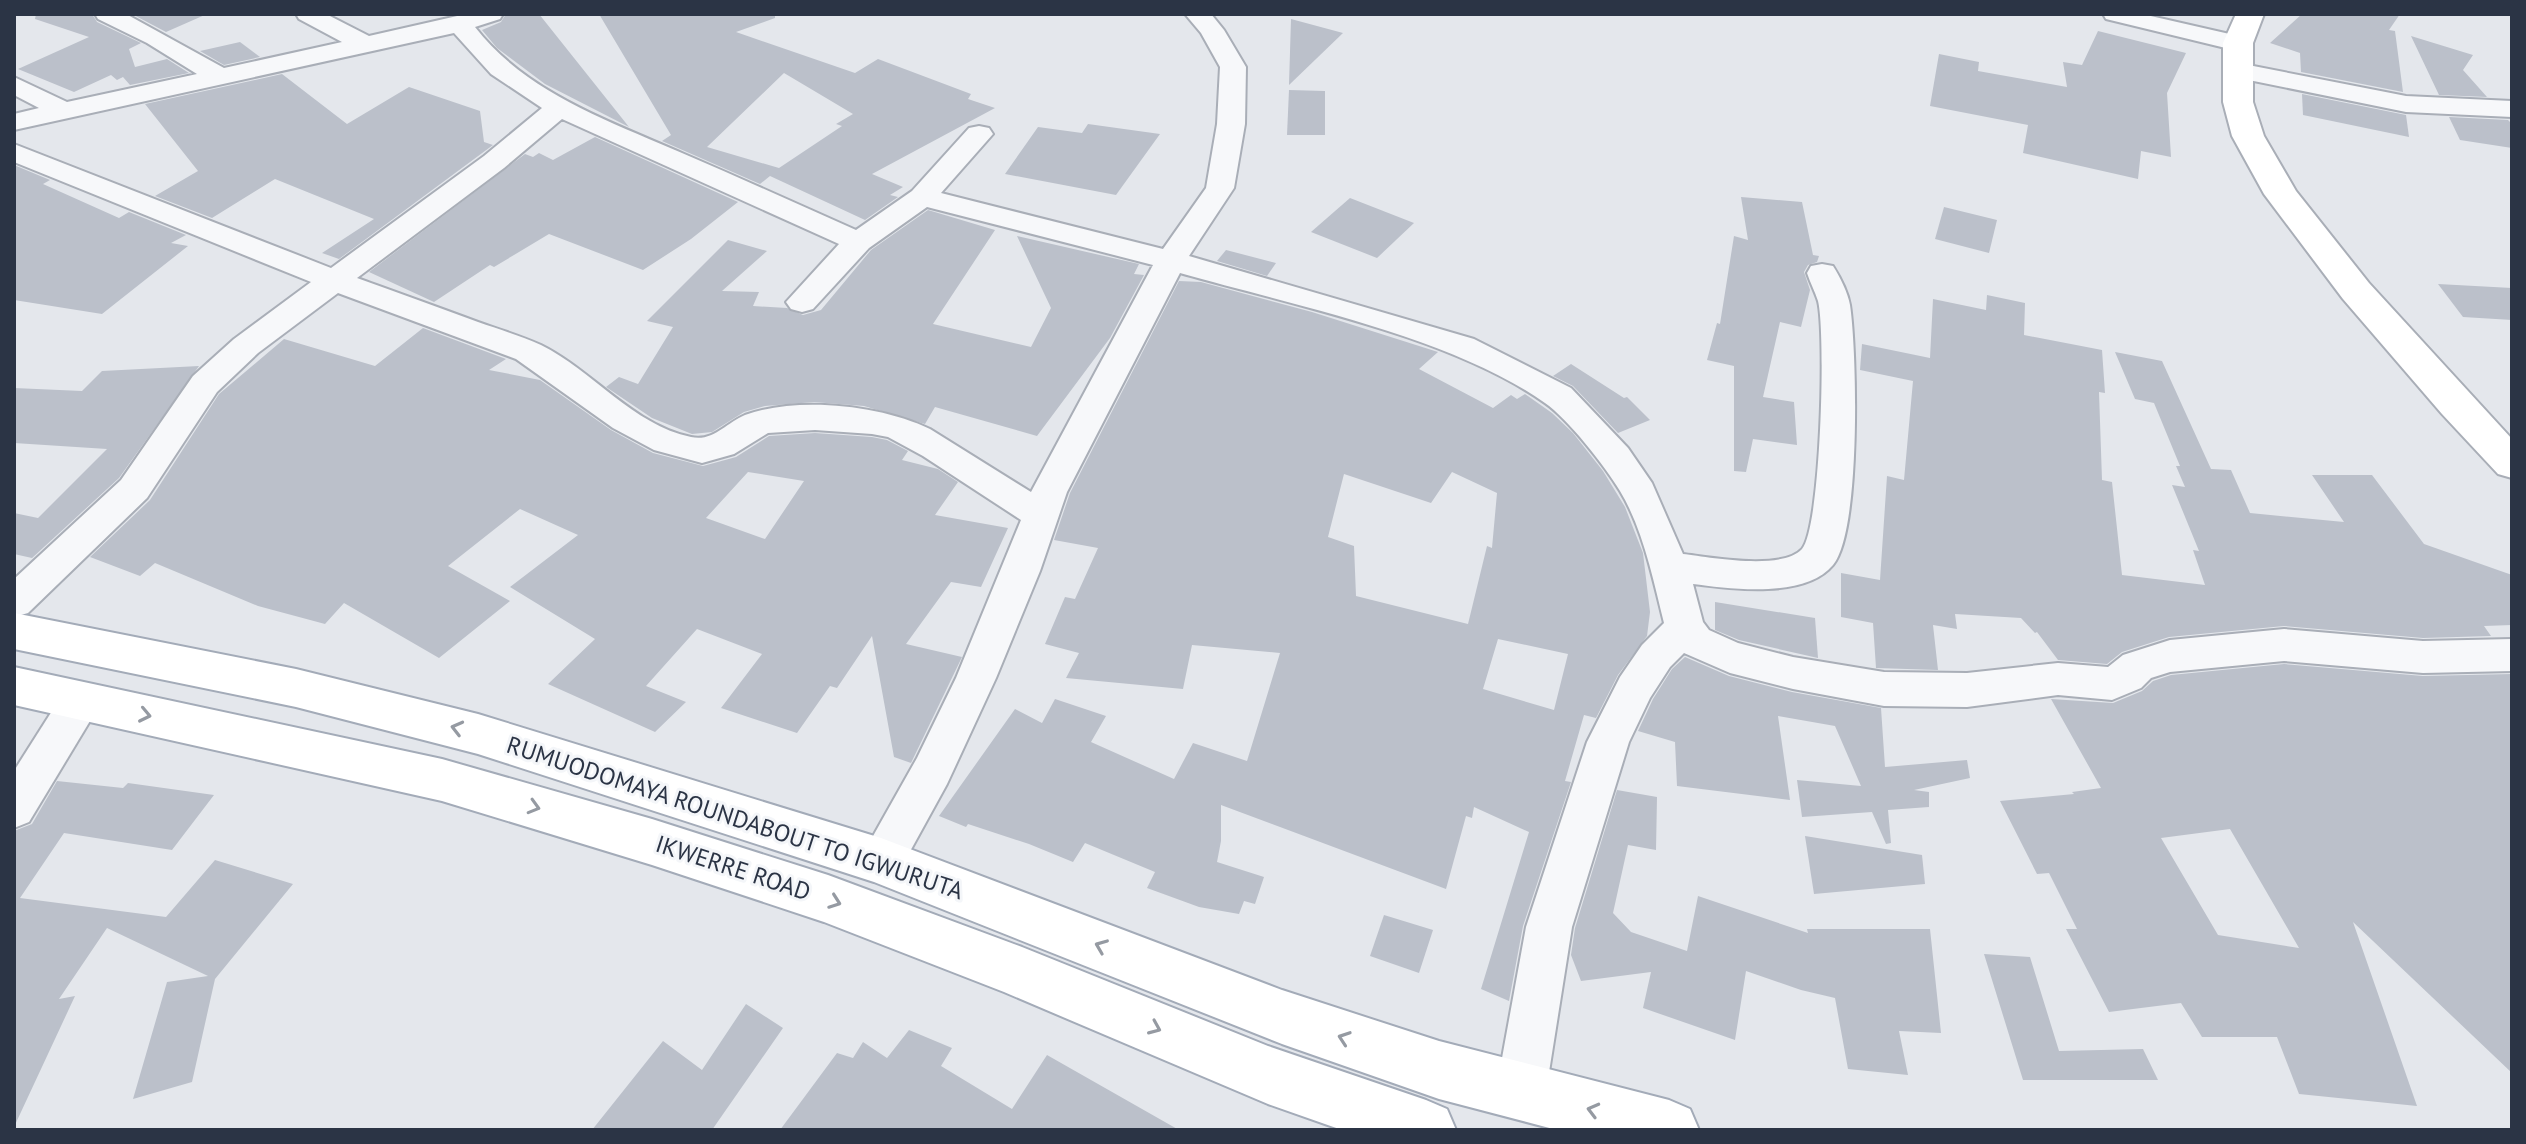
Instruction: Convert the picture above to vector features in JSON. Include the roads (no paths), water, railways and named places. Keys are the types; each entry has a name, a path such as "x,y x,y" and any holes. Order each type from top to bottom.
{"main road":[{"path":"2242,43 2238,102 2248,136 2281,194 2356,291 2512,464"},
{"name":"RUMUODOMAYA ROUNDABOUT TO IGWURUTA","path":"14,631 296,688 478,734 881,861 1282,1017 1439,1070 1669,1130"},
{"name":"IKWERRE ROAD","path":"14,686 442,780 652,842 828,899 1022,973 1268,1075 1426,1130"}],"street":[{"path":"107,14 156,38 219,76"},
{"path":"308,14 364,44"},
{"path":"14,122 460,24 491,14"},
{"path":"881,861 932,771 969,691 1049,492 1171,260 1220,188 1231,124 1233,67 1212,30 1197,14"},
{"path":"2115,14 2242,43 2406,104 2512,109"},
{"path":"460,24 472,44 497,68 561,106 858,242"},
{"path":"14,85 64,111"},
{"path":"14,602 134,489 205,384 246,346 494,162 561,106"},
{"path":"802,302 858,242 922,197 979,134"},
{"path":"14,152 333,280 528,352 558,367 597,401 650,434 688,448 710,451 751,426 768,421 859,420 898,428 1041,515"},
{"path":"922,197 1171,260 1395,324 1462,346 1559,396 1616,457 1639,492 1669,567 1685,627 1695,641 1730,657 1793,673 1884,689 1967,690 2058,679 2112,684 2137,666 2170,656 2284,645 2423,657 2512,655"},
{"path":"1669,567 1744,576 1798,570 1819,556 1831,516 1838,437 1834,303 1822,273"},
{"path":"1521,1091 1549,927 1608,742 1634,689 1656,656 1685,627"},
{"path":"14,809 81,701"}]}
